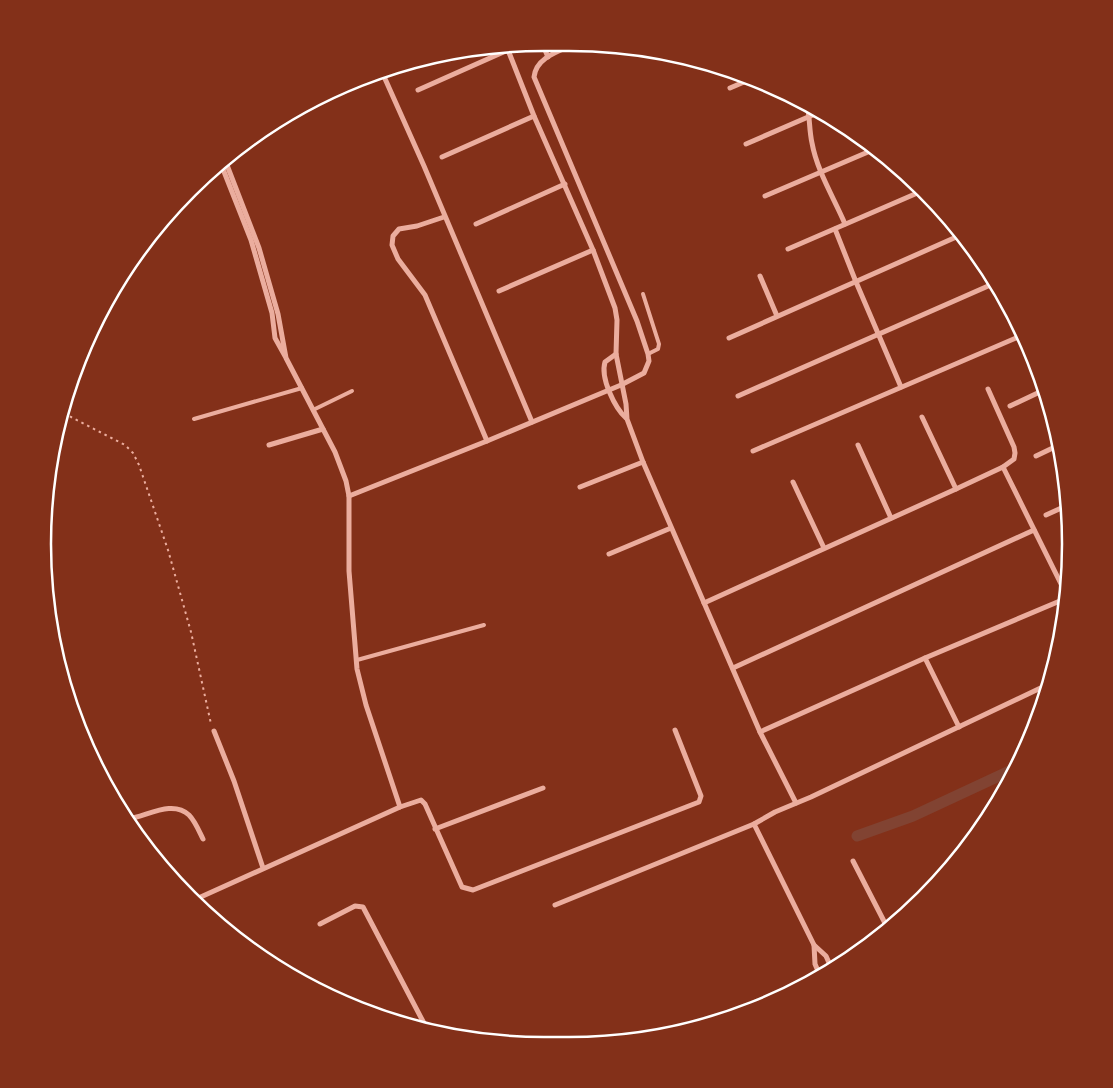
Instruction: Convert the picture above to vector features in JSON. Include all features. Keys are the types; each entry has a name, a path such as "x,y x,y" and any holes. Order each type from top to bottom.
{"street":[{"path":"545,51 548,57"},
{"path":"349,496 487,441 621,385 644,373 649,361 637,320 534,77 537,65 561,51"},
{"path":"509,52 534,116 593,250 615,308 617,320 616,354 626,404 627,419 643,462 760,732 796,803"},
{"path":"418,90 501,53"},
{"path":"384,78 424,166 532,422"},
{"path":"730,88 742,83"},
{"path":"442,157 534,116"},
{"path":"746,144 810,116 812,143 821,171 846,224"},
{"path":"765,196 868,152"},
{"path":"228,166 259,248 278,314 286,358"},
{"path":"223,170 252,240 272,313 275,338 323,428 342,469 349,496 349,571 357,669 366,705 400,806"},
{"path":"476,224 565,184"},
{"path":"788,249 915,194"},
{"path":"444,217 417,226 399,229 393,236 392,245 398,259 425,296 487,441"},
{"path":"835,228 901,387"},
{"path":"729,338 955,238"},
{"path":"499,292 593,250"},
{"path":"760,276 778,316"},
{"path":"738,396 988,285"},
{"path":"753,452 1016,338"},
{"path":"616,354 605,362 604,366 609,390 616,406 627,419"},
{"path":"704,603 956,489 1003,467 1014,459 1015,453 988,389"},
{"path":"1010,406 1038,393"},
{"path":"922,417 956,489"},
{"path":"269,445 323,428"},
{"path":"858,446 891,518"},
{"path":"1036,456 1052,448"},
{"path":"580,487 643,462"},
{"path":"1003,467 1060,583"},
{"path":"793,482 824,548"},
{"path":"1046,516 1061,509"},
{"path":"609,554 671,528"},
{"path":"733,668 1034,530"},
{"path":"760,732 1059,601"},
{"path":"925,658 959,727"},
{"path":"555,905 754,824 1040,688"},
{"path":"201,897 400,806 421,800 462,887 473,890 698,803 701,796 675,730"},
{"path":"214,731 234,781 263,868"},
{"path":"435,829 543,788"},
{"path":"134,817 173,808 182,810 194,822 203,839"},
{"path":"754,824 814,945 826,956 829,962"},
{"path":"853,861 884,922"},
{"path":"320,924 354,906 363,907 423,1022"},
{"path":"814,945 815,964 817,970"}],"lane":[{"path":"643,294 659,344 658,349 648,354"},
{"path":"194,419 302,388"},
{"path":"313,410 352,391"},
{"path":"357,660 484,625"}],"path":[{"path":"68,415 125,446 133,453 139,465 168,550 191,632 208,713 214,731"}],"waterway":[{"path":"857,836 913,816 1005,773"}]}
